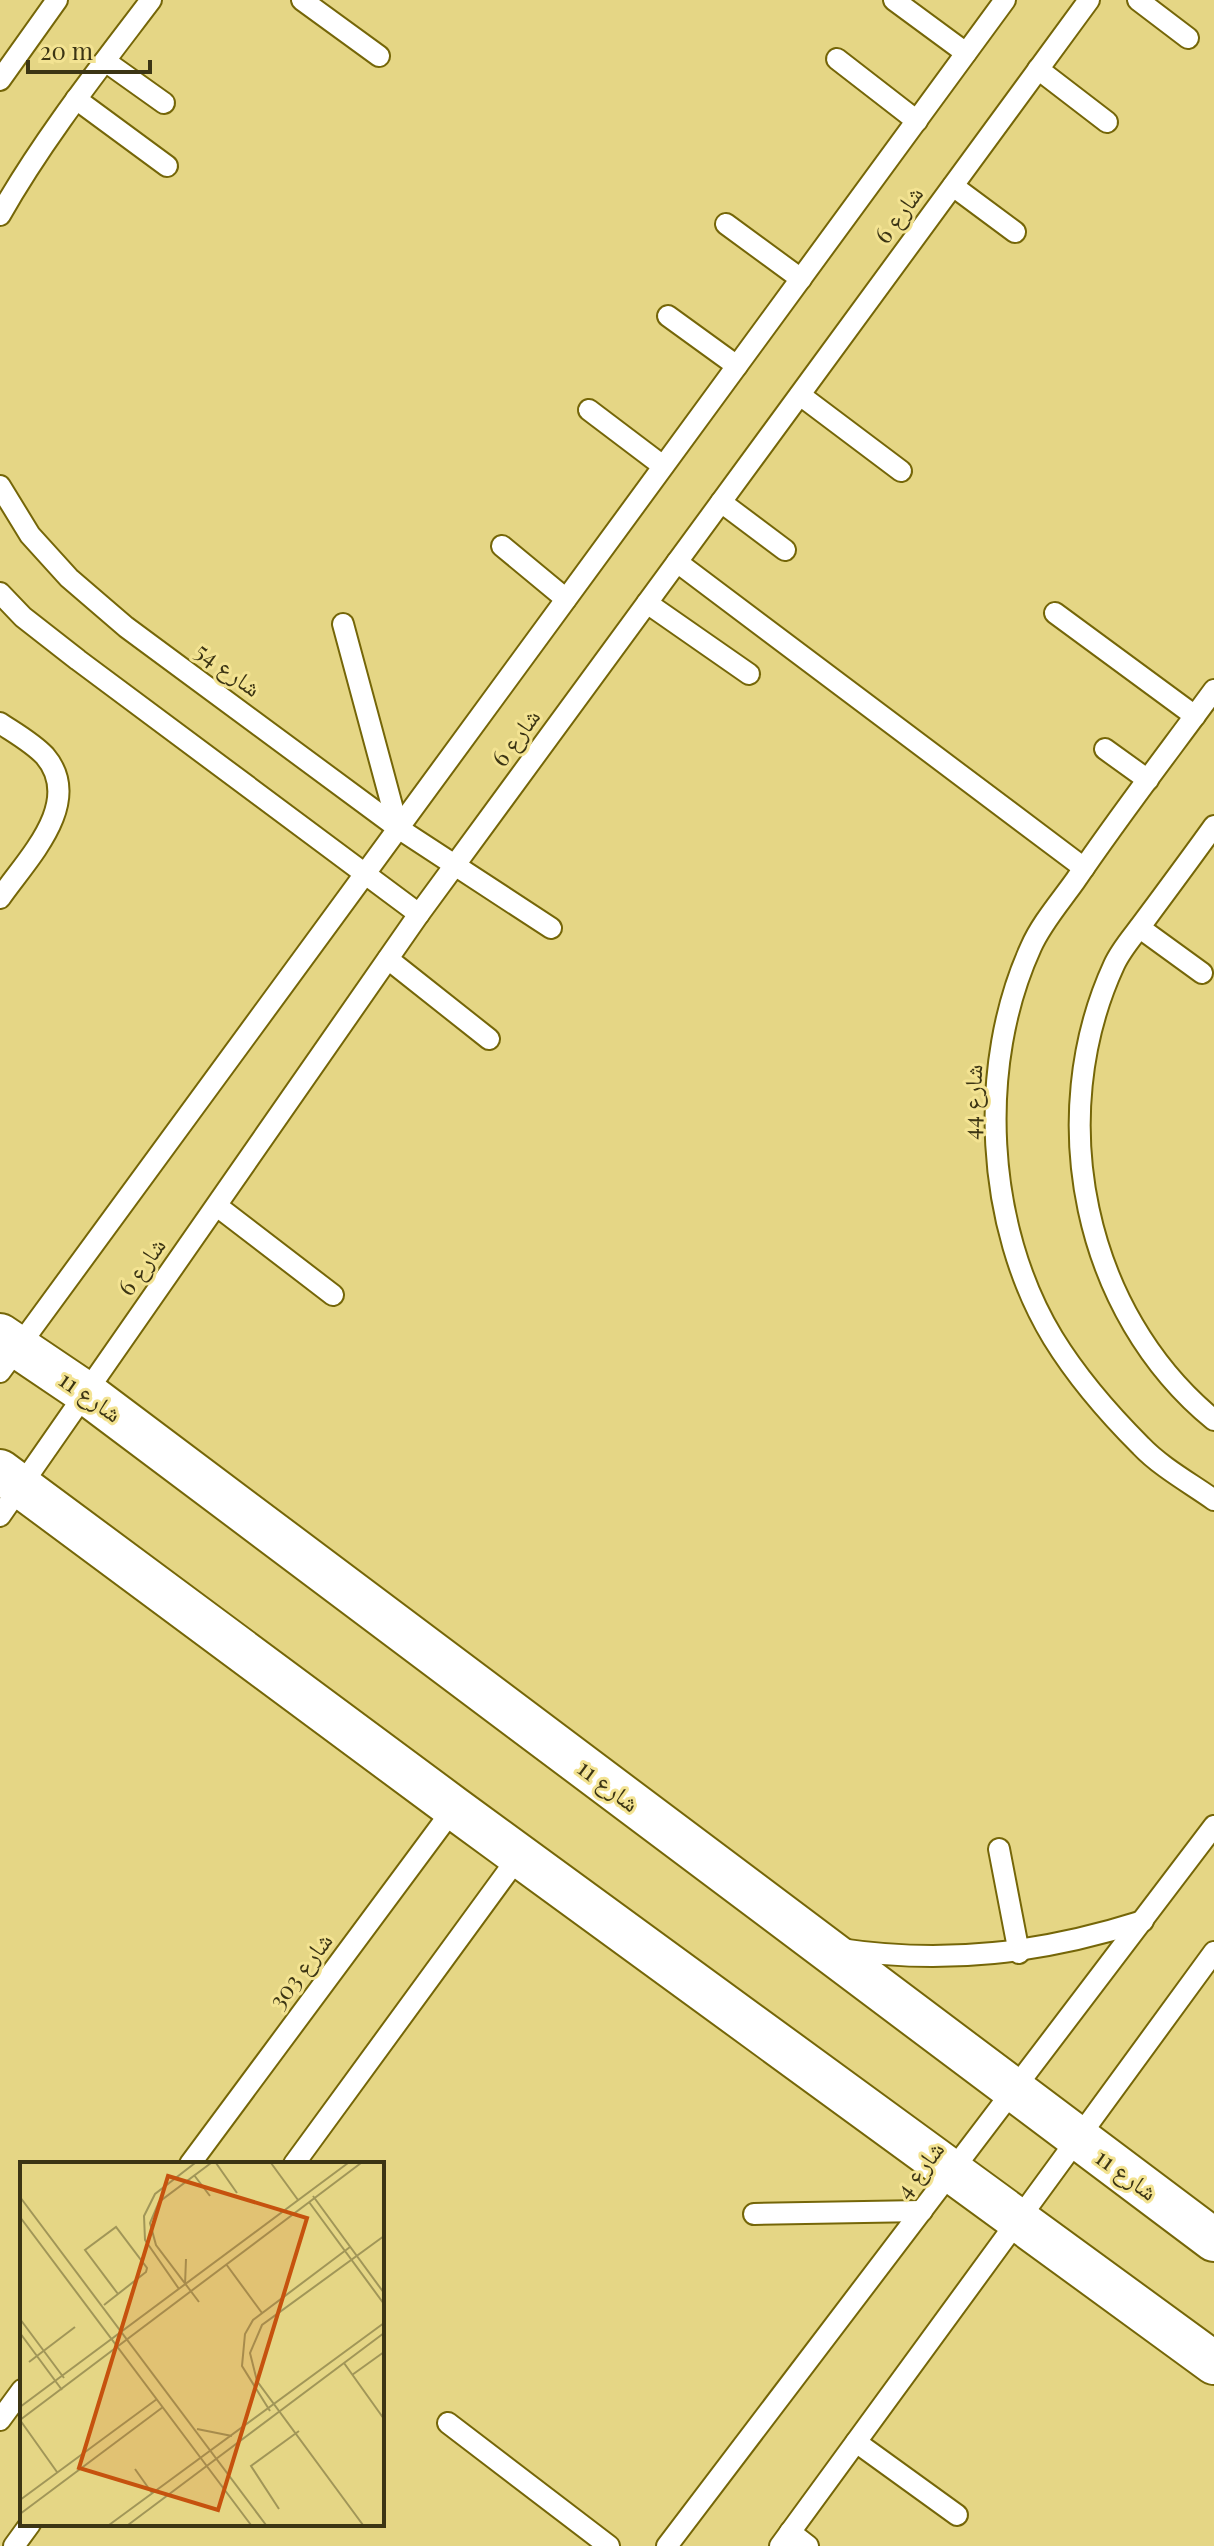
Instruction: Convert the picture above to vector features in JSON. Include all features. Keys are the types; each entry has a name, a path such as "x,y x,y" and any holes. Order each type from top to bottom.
{"street":[{"name":"شارع 11","path":"6,1351 86,1393 1214,2240"},
{"path":"7,1491 454,1808 1214,2363"}],"lane":[{"path":"0,80 57,0"},
{"path":"0,215 24,173 151,0"},
{"path":"302,0 379,56"},
{"path":"894,0 966,53"},
{"name":"شارع 6","path":"6,1351 364,875 1005,0"},
{"name":"شارع 6","path":"7,1491 86,1393 419,914 1089,0"},
{"path":"1138,0 1188,38"},
{"path":"837,59 917,121"},
{"path":"105,61 164,103"},
{"path":"1038,69 1107,122"},
{"path":"76,99 167,166"},
{"path":"953,186 1015,232"},
{"path":"726,224 801,279"},
{"path":"668,316 737,366"},
{"path":"800,395 901,471"},
{"path":"589,410 663,466"},
{"name":"شارع 54","path":"0,486 30,535 69,578 126,627 398,828 551,928"},
{"path":"721,502 785,550"},
{"path":"502,546 566,599"},
{"path":"677,562 1084,868"},
{"path":"0,593 23,617 78,660 419,914"},
{"path":"647,603 749,674"},
{"path":"1055,613 1195,716"},
{"path":"343,624 398,828"},
{"name":"شارع 44","path":"1214,690 1032,944 1008,1004 997,1073 996,1141 1005,1209 1024,1275 1053,1338 1098,1399 1143,1449 1214,1500"},
{"path":"0,723 45,756 59,786 54,819 0,898"},
{"path":"1105,749 1148,780"},
{"path":"1214,826 1115,962 1093,1022 1081,1085 1079,1149 1088,1213 1107,1273 1135,1331 1168,1374 1214,1420"},
{"path":"1140,928 1202,973"},
{"path":"388,959 489,1039"},
{"path":"217,1206 333,1295"},
{"name":"شارع 303","path":"191,2162 454,1808"},
{"name":"شارع 4","path":"667,2546 1214,1826"},
{"path":"999,1849 1019,1953"},
{"path":"295,2162 519,1856"},
{"path":"819,1946 885,1956 939,1958 1019,1953 1082,1940 1143,1921"},
{"path":"808,2546 785,2539 1214,1952"},
{"path":"754,2214 922,2211"},
{"path":"0,2420 20,2393"},
{"path":"448,2423 609,2546"},
{"path":"856,2442 957,2515"},
{"path":"14,2546 29,2526"}]}
